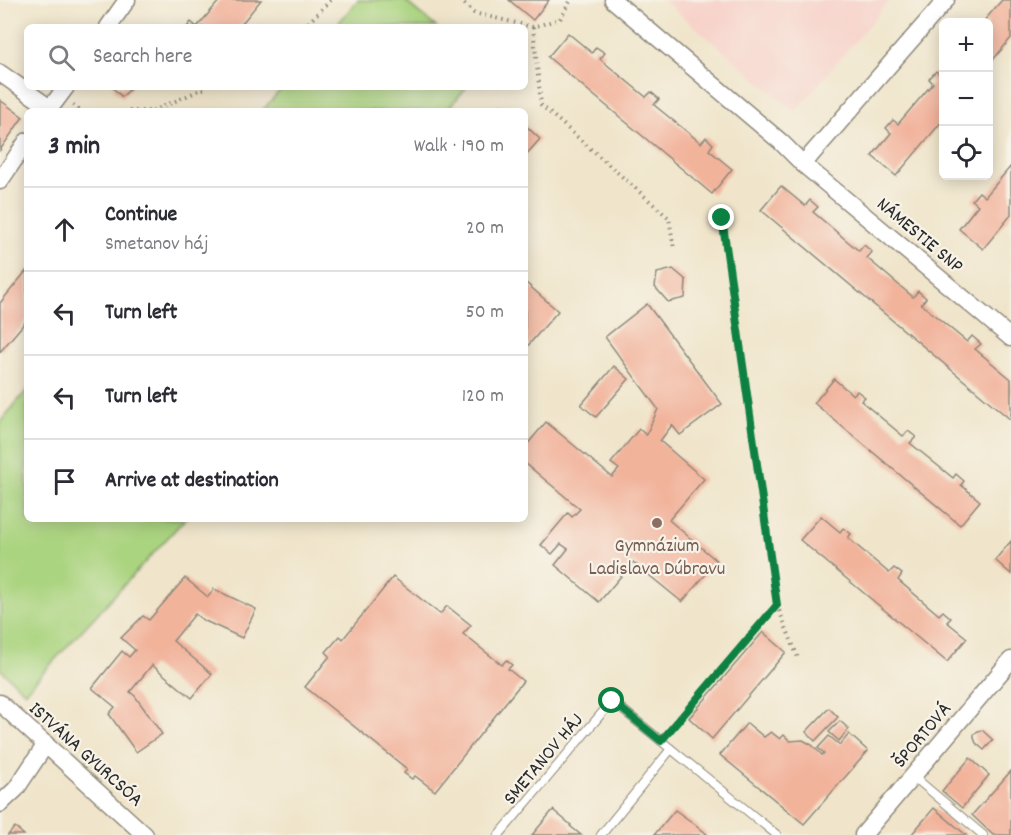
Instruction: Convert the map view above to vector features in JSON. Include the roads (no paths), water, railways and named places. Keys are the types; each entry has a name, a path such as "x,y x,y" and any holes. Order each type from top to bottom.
{"street":[{"path":"110,24 127,0"},
{"name":"NÁMESTIE SNP","path":"613,0 781,142 803,164 1011,338"},
{"path":"803,164 946,0"},
{"path":"0,73 46,108"},
{"path":"50,108 64,90"},
{"path":"0,181 24,145"},
{"name":"ŠPORTOVÁ","path":"863,835 1011,661"},
{"name":"ISTVÁNA GYURCSÓA","path":"0,703 145,835"},
{"path":"0,804 16,789 46,744"}],"lane":[{"name":"SMETANOV HÁJ","path":"499,835 612,701 777,835"},
{"path":"601,835 671,749"},
{"path":"913,776 983,835"}],"place":[{"name":"Gymnázium Ladislava Dúbravu","path":"657,523"}]}
